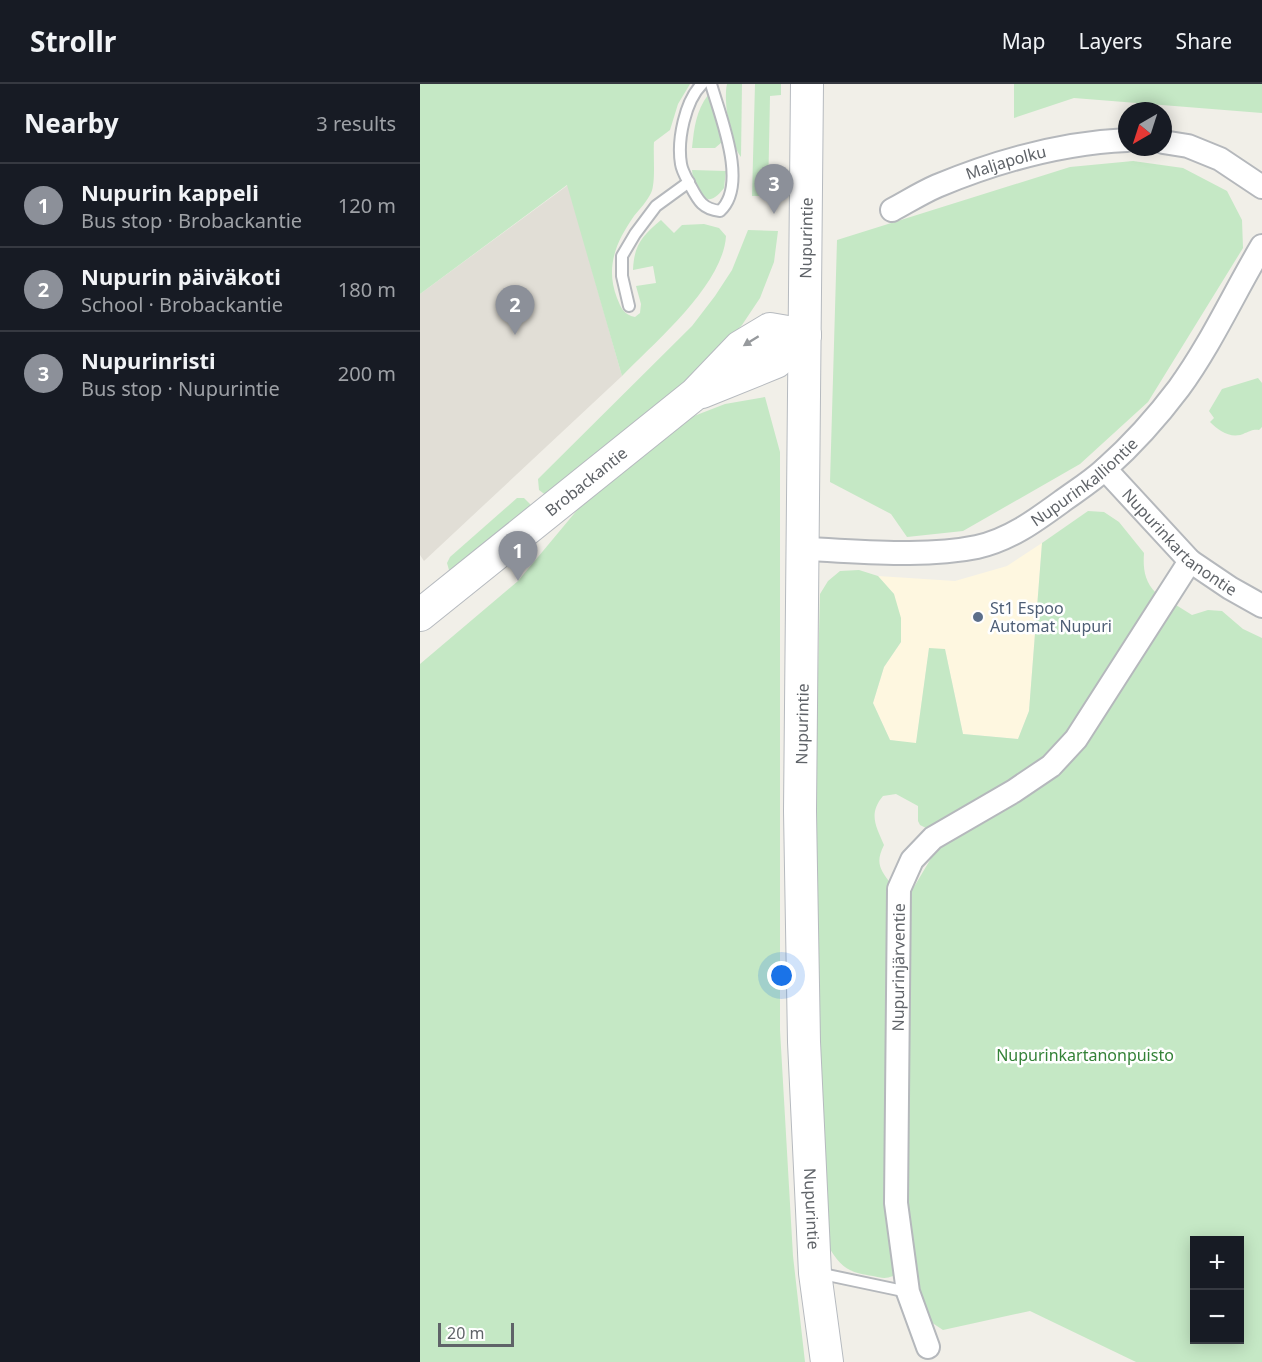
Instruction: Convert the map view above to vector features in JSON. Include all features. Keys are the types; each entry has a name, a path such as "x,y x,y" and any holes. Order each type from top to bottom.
{"main road":[{"name":"Nupurintie","path":"807,84 801,845 804,1042 814,1273 826,1362"},
{"name":"Brobackantie","path":"425,608 695,394 740,347 770,328 805,335"}],"street":[{"name":"Maljapolku","path":"892,210 935,187 1006,161 1095,141 1118,140"},
{"path":"1172,143 1188,146 1220,159 1262,187"},
{"name":"Nupurinkalliontie","path":"804,549 882,553 946,551 977,547 1004,539 1043,515 1105,469 1150,422 1179,387 1210,339 1262,246"},
{"name":"Nupurinkartanontie","path":"1105,469 1190,561 1262,606"},
{"name":"Nupurinjärventie","path":"928,1347 908,1292 896,1203 899,889 912,860 933,838 1052,766 1076,739 1190,561"}],"lane":[{"path":"702,84 695,90 681,130 681,165 699,202 708,209 720,210 727,205 732,187 732,160 711,84"},
{"path":"629,306 622,276 622,256 656,206 688,182"},
{"path":"814,1273 908,1292"}],"shaded area":[{"path":"568,185 622,376 424,561 420,555 420,294"},
{"path":"1042,543 1029,711 1018,739 963,734 945,649 929,649 916,744 890,740 873,703 884,667 901,642 894,594 878,576 955,581 1007,566"}],"green space":[{"path":"420,84 690,84 678,104 670,130 654,142 653,188 622,235 614,255 612,276 620,305 626,313 635,317 640,313 641,304 636,286 656,283 653,266 633,270 637,247 661,220 674,233 682,225 704,224 719,228 726,236 722,255 713,274 685,312 622,376 567,185 420,294"},
{"path":"727,84 742,84 741,157 728,122"},
{"path":"755,84 781,84 781,95 770,96 768,196 752,196"},
{"path":"1014,84 1262,84 1262,113 1172,106 1172,102 1124,102 1074,98 1014,118"},
{"path":"708,95 712,97 722,142 715,148 692,148 698,114"},
{"path":"1133,161 1183,168 1227,191 1242,220 1243,248 1148,402 1080,464 963,531 907,537 891,514 830,482 837,240 1070,167"},
{"path":"692,170 726,171 724,188 711,199 702,197 695,186"},
{"path":"748,230 778,231 774,262 760,298 742,325 694,375 547,496 539,490 538,479 692,326 732,270"},
{"path":"1258,378 1262,383 1262,427 1259,430 1235,436 1222,431 1210,422 1214,418 1209,411 1222,389"},
{"path":"765,397 780,452 780,1030 793,1256 805,1362 420,1362 420,664 518,581 593,491 694,416 725,404"},
{"path":"517,498 524,498 532,510 454,572 449,570 447,563 450,557"},
{"path":"1088,511 1104,512 1119,522 1144,553 1145,574 1156,593 1067,733 1048,756 1011,782 928,829 920,825 918,821 918,806 896,794 883,796 878,802 875,820 884,845 879,861 891,884 895,1267 893,1276 888,1278 857,1273 841,1264 827,1244 818,1107 814,833 820,594 828,581 840,571 859,570 878,576 894,594 901,618 901,642 884,667 873,703 890,740 916,743 929,648 945,649 963,734 1018,739 1029,711 1042,543"},
{"name":"Nupurinkartanonpuisto","path":"1176,605 1192,615 1208,610 1222,611 1243,629 1262,638 1262,1362 1136,1362 1030,1311 943,1330 928,1320 915,1283 907,1214 908,897 933,855 948,839 1045,785 1074,759"}],"place":[{"name":"Nupurinristi","path":"774,214"},
{"name":"Nupurin päiväkoti","path":"515,335"},
{"name":"Nupurin kappeli","path":"518,581"},
{"name":"St1 Espoo Automat Nupuri","path":"978,617"}]}
